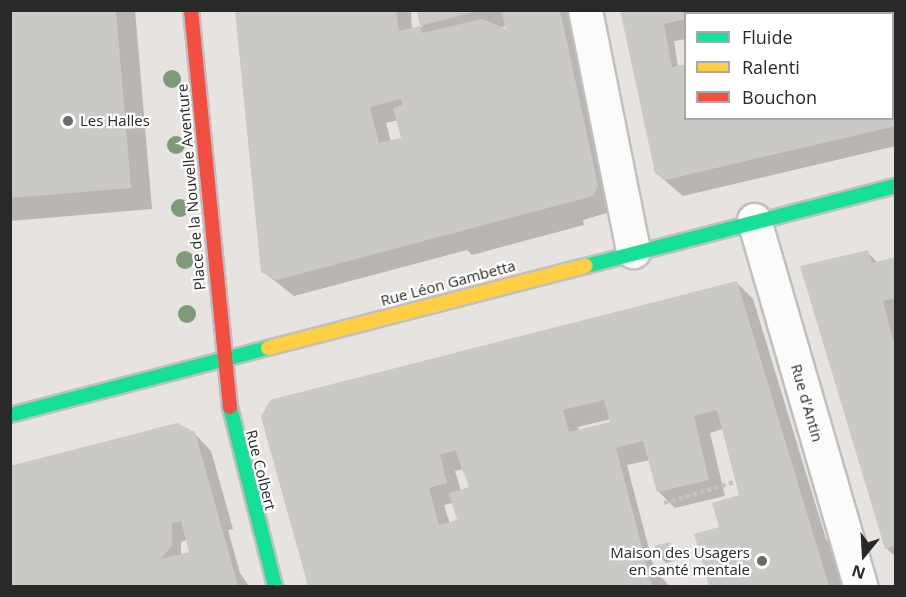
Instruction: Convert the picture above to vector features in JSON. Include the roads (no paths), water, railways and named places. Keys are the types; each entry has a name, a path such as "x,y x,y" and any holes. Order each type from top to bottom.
{"street":[{"name":"Place de la Nouvelle Aventure","path":"191,10 224,360"},
{"path":"585,10 633,252"},
{"name":"Rue Léon Gambetta","path":"10,415 754,220 896,186"},
{"name":"Rue d'Antin","path":"754,220 860,586"},
{"name":"Rue Colbert","path":"224,360 230,410 275,586"}],"place":[{"name":"Les Halles","path":"68,121"},
{"name":"Maison des Usagers en santé mentale","path":"762,561"}]}
